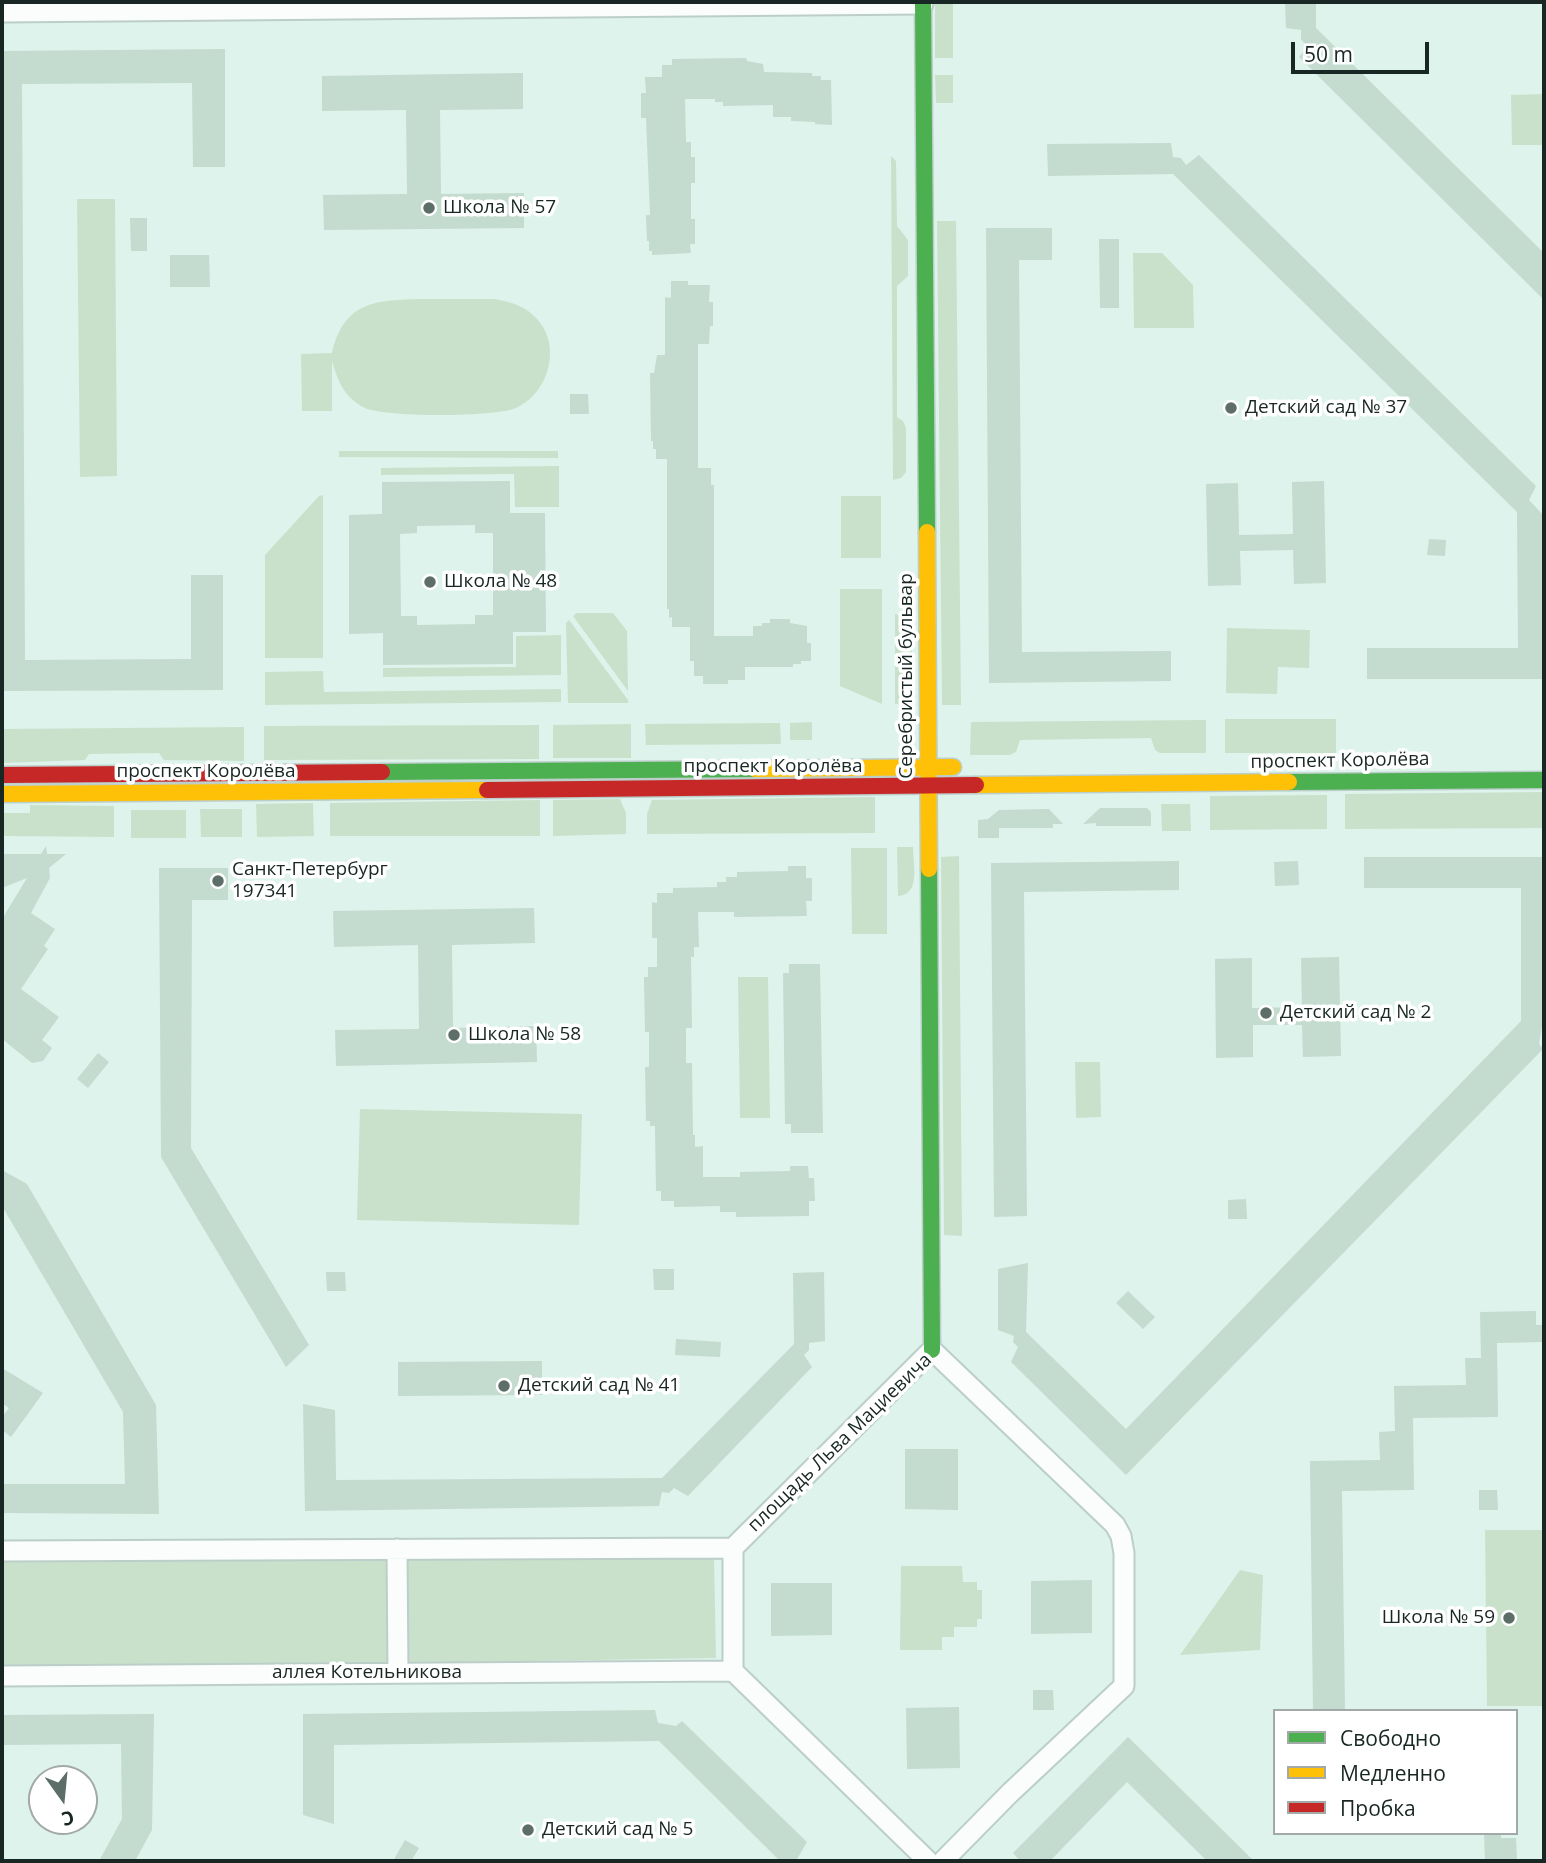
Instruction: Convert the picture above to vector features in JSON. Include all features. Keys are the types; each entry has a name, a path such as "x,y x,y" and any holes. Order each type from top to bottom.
{"street":[{"path":"2,12 340,5 923,3"},
{"name":"Серебристый бульвар","path":"923,3 932,1350"},
{"name":"проспект Королёва","path":"2,775 965,766"},
{"name":"проспект Королёва","path":"2,794 1544,780"},
{"name":"площадь Льва Мациевича","path":"733,1671 733,1548 932,1350 1115,1525 1121,1536 1124,1553 1124,1686 1010,1793 943,1861"},
{"path":"2,1552 733,1548"},
{"path":"397,1549 398,1673"},
{"path":"733,1671 928,1861"},
{"name":"аллея Котельникова","path":"2,1676 733,1671"}],"green space":[{"path":"935,2 953,2 953,58 935,58"},
{"path":"935,75 953,75 953,103 936,103"},
{"path":"1544,94 1544,145 1512,145 1511,95"},
{"path":"891,156 896,161 897,226 908,240 908,276 897,286 897,417 903,421 906,428 906,472 901,478 893,480"},
{"path":"77,199 115,199 117,476 80,477"},
{"path":"937,221 956,221 961,705 942,705"},
{"path":"1133,253 1162,253 1193,285 1194,328 1134,328"},
{"path":"406,299 494,299 524,308 542,326 548,338 550,352 545,378 538,390 516,408 487,413 439,415 374,411 356,403 346,393 332,361 332,411 302,411 301,354 332,353 337,336 345,323 364,307"},
{"path":"339,451 558,451 558,458 339,457"},
{"path":"559,466 559,507 515,507 514,474 381,475 381,468"},
{"path":"323,495 323,658 265,658 265,555 319,496"},
{"path":"841,496 881,496 881,558 841,558"},
{"path":"840,589 882,589 882,704 840,686"},
{"path":"577,613 613,613 627,631 628,691 573,616"},
{"path":"895,614 912,623 912,704 895,704"},
{"path":"569,620 628,703 568,703 566,623"},
{"path":"1227,628 1310,630 1309,668 1278,667 1277,694 1226,693"},
{"path":"561,635 561,675 383,677 383,668 516,667 516,636"},
{"path":"323,671 324,692 561,689 561,702 265,705 265,672"},
{"path":"1225,719 1336,719 1336,753 1225,753"},
{"path":"1206,720 1206,753 1160,753 1155,750 1151,738 1020,740 1016,752 1010,755 970,755 971,722"},
{"path":"812,722 812,740 790,740 790,723"},
{"path":"780,723 781,744 646,745 645,724"},
{"path":"631,724 631,758 553,758 553,725"},
{"path":"539,725 539,759 264,760 264,726"},
{"path":"244,727 244,761 164,760 159,753 89,754 85,760 2,763 2,729"},
{"path":"1544,792 1544,828 1345,829 1345,794"},
{"path":"1327,795 1327,829 1210,830 1210,796"},
{"path":"875,797 875,833 647,834 647,814 652,800"},
{"path":"620,799 626,813 626,834 553,836 553,800"},
{"path":"540,800 540,836 330,836 330,803"},
{"path":"313,803 314,836 257,837 256,804"},
{"path":"1161,804 1190,804 1191,831 1162,831"},
{"path":"30,805 114,806 114,837 5,836 2,831 2,813 30,813"},
{"path":"200,809 242,809 242,837 201,837"},
{"path":"131,810 186,810 186,838 131,838"},
{"path":"897,847 913,847 914,870 910,890 898,896"},
{"path":"851,848 887,848 887,934 852,934"},
{"path":"959,856 962,1236 944,1235 941,857"},
{"path":"738,977 768,977 770,1118 740,1118"},
{"path":"1075,1062 1100,1062 1101,1117 1076,1118"},
{"path":"360,1109 582,1114 579,1225 357,1220"},
{"name":"Школа № 59","path":"1485,1530 1544,1530 1544,1706 1487,1706"},
{"path":"714,1558 716,1658 408,1663 407,1559"},
{"path":"388,1559 390,1663 2,1668 2,1561"},
{"path":"901,1566 962,1566 963,1582 977,1582 977,1590 982,1590 982,1619 977,1619 977,1627 954,1627 954,1637 942,1637 942,1650 900,1650"},
{"path":"1240,1570 1263,1575 1260,1650 1180,1655"}],"building":[{"path":"1285,2 1316,2 1316,28 1544,253 1544,300 1299,57 1307,47 1301,39 1301,30 1286,28"},
{"path":"225,49 225,167 193,167 192,83 22,84 25,660 191,659 191,575 223,575 223,690 2,691 2,51"},
{"path":"746,58 747,61 763,64 764,72 812,73 812,76 821,76 821,80 831,80 832,125 791,121 791,117 773,117 773,105 723,106 723,102 715,102 715,99 685,99 686,142 691,142 691,157 695,157 695,183 691,183 691,219 695,219 695,244 690,244 691,253 652,255 647,241 646,215 650,215 646,118 641,118 641,93 646,93 645,77 662,77 662,65 672,65 672,59"},
{"path":"523,73 523,109 440,110 441,194 524,193 524,228 324,230 323,195 407,194 406,110 322,111 322,76"},
{"path":"1171,143 1173,157 1181,158 1186,165 1199,155 1536,486 1529,500 1544,516 1544,679 1367,679 1367,648 1518,648 1517,512 1173,174 1048,176 1047,144"},
{"path":"130,218 147,218 147,251 131,251"},
{"path":"986,228 1052,228 1052,260 1019,260 1022,652 1171,651 1171,681 989,683"},
{"path":"1099,239 1119,239 1119,308 1100,308"},
{"path":"170,255 209,255 210,287 170,287"},
{"path":"671,281 688,281 688,285 710,285 709,302 713,302 713,326 710,326 709,344 698,344 698,468 711,468 711,485 714,485 714,636 753,636 753,626 770,623 770,619 790,619 790,623 807,626 807,643 811,643 811,661 801,661 801,664 793,664 793,667 745,667 745,680 728,680 728,684 703,684 703,676 694,676 694,661 690,661 690,627 672,627 672,617 669,618 667,609 667,459 656,459 656,449 653,449 651,441 650,373 654,373 657,355 665,355 665,297 671,298"},
{"path":"570,394 588,394 589,414 570,414"},
{"path":"510,481 510,513 545,513 546,632 513,632 513,664 383,665 383,633 349,634 349,515 382,514 382,482","holes":["475,525 475,533 493,533 493,615 475,615 475,624 417,625 417,616 401,616 400,534 417,533 417,526"]},
{"path":"1324,481 1326,583 1294,584 1293,550 1240,551 1241,585 1208,586 1206,484 1238,483 1239,535 1293,534 1292,482"},
{"path":"1429,539 1446,540 1445,556 1427,555"},
{"path":"1100,808 1147,808 1151,812 1151,826 1083,824"},
{"path":"1049,809 1063,824 1053,824 1053,828 999,828 999,838 978,838 978,820 988,819 999,810"},
{"path":"46,846 47,854 66,854 49,868 50,878 31,913 55,929 44,946 48,949 21,989 59,1017 42,1040 52,1048 43,1061 32,1063 2,1039 2,919 27,878 2,888 2,854 41,854"},
{"path":"1364,857 1544,857 1544,1024 1539,1044 1543,1049 1126,1475 1011,1362 1018,1347 1013,1342 1014,1336 998,1330 998,1269 1028,1263 1026,1332 1126,1429 1521,1021 1521,888 1364,888"},
{"path":"1179,861 1179,890 1024,892 1027,1216 994,1217 991,863"},
{"path":"1298,861 1299,885 1275,886 1274,862"},
{"path":"788,866 806,866 806,878 812,878 812,901 806,901 807,916 734,917 734,912 698,912 699,947 694,947 694,957 691,957 692,1028 686,1028 686,1063 692,1063 693,1135 695,1147 703,1146 703,1177 740,1177 740,1172 790,1171 790,1166 808,1166 809,1178 814,1178 815,1201 809,1201 809,1216 736,1217 736,1212 720,1212 720,1206 674,1207 674,1201 661,1201 661,1191 656,1191 655,1126 650,1126 650,1121 646,1121 645,1067 649,1067 649,1032 645,1032 644,977 648,977 648,967 657,967 657,938 652,938 652,902 657,903 657,893 673,893 673,888 717,887 717,882 726,882 726,877 737,877 737,872 788,871"},
{"path":"159,868 228,868 228,900 192,900 191,1148 309,1345 286,1367 161,1157"},
{"path":"534,908 535,943 452,945 453,1028 536,1026 537,1062 336,1066 335,1030 419,1029 418,945 334,947 333,911"},
{"path":"1339,957 1341,1056 1303,1057 1302,1025 1253,1025 1253,1057 1216,1058 1215,959 1252,958 1252,1008 1302,1007 1301,958"},
{"path":"789,964 820,964 823,1133 791,1133 791,1124 785,1124 783,973 789,973"},
{"path":"98,1053 109,1062 88,1088 77,1079"},
{"path":"2,1170 27,1184 156,1405 159,1514 2,1513 2,1484 125,1484 123,1412 2,1206"},
{"path":"1246,1199 1247,1219 1228,1219 1228,1200"},
{"path":"653,1269 674,1269 674,1290 654,1290"},
{"path":"326,1272 345,1272 346,1291 327,1291"},
{"path":"824,1272 825,1341 809,1343 809,1350 804,1355 812,1367 688,1496 674,1488 669,1493 662,1492 659,1506 305,1511 303,1404 335,1410 336,1480 662,1478 794,1344 793,1273"},
{"path":"1128,1291 1155,1317 1143,1329 1116,1303"},
{"path":"1536,1311 1536,1325 1544,1325 1544,1342 1497,1343 1498,1417 1413,1418 1414,1490 1342,1491 1345,1709 1313,1709 1310,1461 1380,1460 1379,1432 1395,1431 1394,1386 1466,1385 1465,1358 1481,1358 1480,1312"},
{"path":"676,1339 721,1342 720,1357 675,1355"},
{"path":"542,1361 542,1395 398,1396 398,1362"},
{"path":"2,1368 43,1393 11,1437 2,1430 2,1417 9,1408 2,1403"},
{"path":"905,1449 958,1449 958,1510 905,1509"},
{"path":"1479,1490 1497,1490 1498,1510 1479,1510"},
{"path":"1092,1580 1092,1633 1031,1634 1031,1581"},
{"path":"771,1583 832,1583 832,1635 771,1636"},
{"path":"1033,1690 1053,1690 1054,1710 1033,1710"},
{"path":"959,1707 960,1768 907,1769 906,1708"},
{"path":"655,1710 658,1723 676,1726 682,1721 807,1842 796,1861 780,1861 659,1741 334,1745 334,1824 303,1815 303,1714"},
{"path":"154,1714 152,1830 135,1861 99,1861 122,1819 121,1744 2,1745 2,1715"},
{"path":"1128,1737 1254,1861 1207,1861 1127,1782 1050,1861 1020,1861 1013,1853"},
{"path":"1484,1835 1516,1838 1517,1861 1485,1861"},
{"path":"405,1840 419,1848 411,1861 393,1861"}],"traffic: fast":[{"path":"923,2 927,532"},
{"path":"382,772 755,769"},
{"path":"1289,782 1544,780"},
{"path":"929,869 932,1350"}],"traffic: slow":[{"path":"927,532 929,869"},
{"path":"755,769 953,767"},
{"path":"976,785 1289,782"},
{"path":"2,794 487,790"}],"traffic: jam":[{"path":"2,775 382,772"},
{"path":"487,790 976,785"}],"place":[{"name":"Школа № 57","path":"429,208"},
{"name":"Детский сад № 37","path":"1231,408"},
{"name":"Школа № 48","path":"430,582"},
{"name":"Санкт-Петербург 197341","path":"218,881"},
{"name":"Детский сад № 2","path":"1266,1013"},
{"name":"Школа № 58","path":"454,1035"},
{"name":"Детский сад № 41","path":"504,1386"},
{"name":"Школа № 59","path":"1509,1618"},
{"name":"Детский сад № 5","path":"528,1830"}]}
